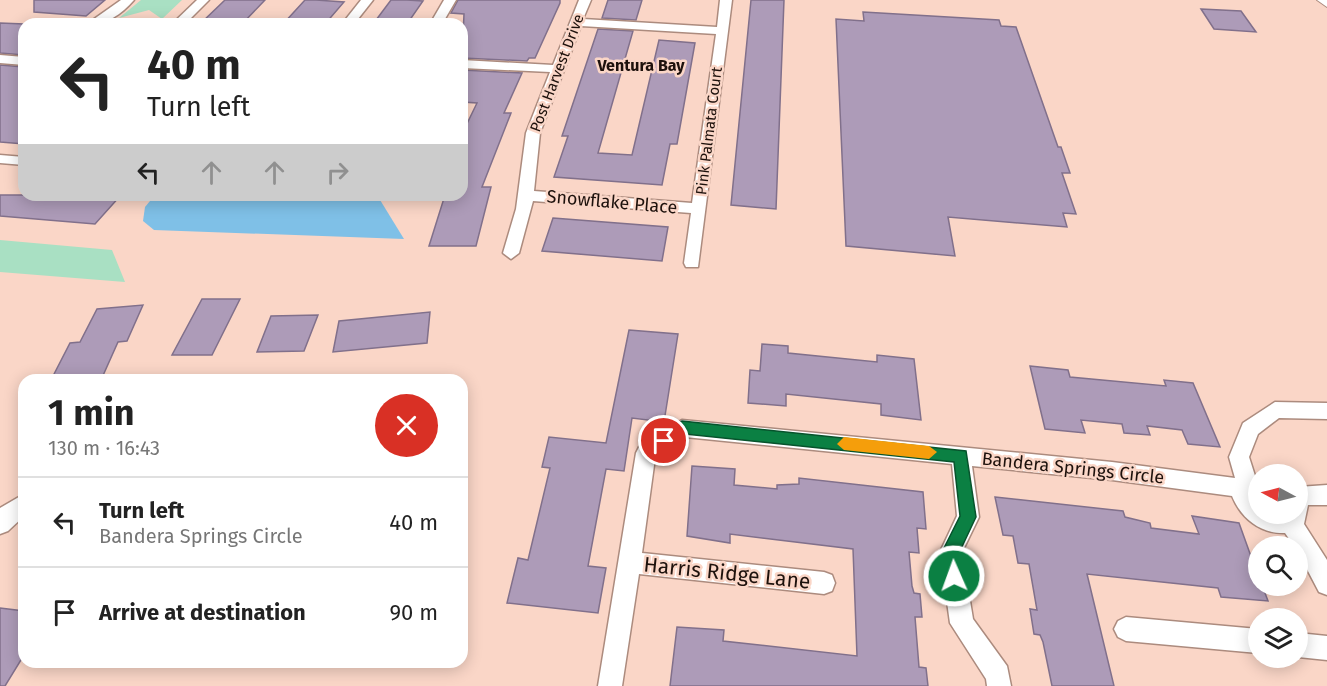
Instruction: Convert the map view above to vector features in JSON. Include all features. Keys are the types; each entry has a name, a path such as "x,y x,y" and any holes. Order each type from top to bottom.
{"street":[{"path":"105,18 128,0"},
{"path":"184,18 203,0"},
{"path":"353,18 367,0"},
{"path":"440,18 450,0"},
{"name":"Post Harvest Drive","path":"511,253 524,209 533,133 585,0"},
{"name":"Pink Palmata Court","path":"692,263 726,0"},
{"path":"576,22 722,32"},
{"path":"0,59 18,60"},
{"path":"468,64 558,69"},
{"path":"0,159 18,160"},
{"name":"Snowflake Place","path":"525,195 699,209"},
{"path":"1248,506 1246,504 1248,481 1239,457 1250,429 1275,410 1327,411"},
{"name":"Bandera Springs Circle","path":"610,686 646,453 682,428 1112,471 1248,481"},
{"path":"961,456 968,517 951,552 962,623 998,675 999,686"},
{"path":"1308,496 1327,495"},
{"path":"0,524 7,515 18,508"},
{"path":"1299,524 1327,584"},
{"name":"Harris Ridge Lane","path":"629,562 824,583"},
{"path":"1126,629 1248,640"},
{"path":"1308,646 1327,648"}],"green space":[{"path":"141,0 182,0 163,18 149,10 119,18"},
{"path":"0,240 112,250 125,282 0,272"}],"water":[{"path":"150,201 381,201 404,239 154,230 143,221 145,207"}],"building":[{"path":"34,0 105,0 86,16 34,12"},
{"path":"225,0 265,0 248,18 206,18"},
{"path":"305,0 344,2 330,18 288,18"},
{"path":"391,0 423,1 411,18 378,18"},
{"path":"458,0 560,0 535,58 529,58 527,61 468,58 468,18 464,18 464,14 451,13"},
{"path":"608,0 642,0 636,20 602,18"},
{"path":"751,0 784,0 776,209 731,205"},
{"path":"1201,9 1241,11 1256,32 1214,29"},
{"path":"863,12 999,20 1001,26 1016,27 1058,147 1061,147 1070,173 1062,173 1076,214 1063,213 1067,227 948,217 955,256 846,246 836,19 864,21"},
{"path":"0,23 18,24 18,54 0,53"},
{"path":"598,29 633,31 598,153 632,155 659,40 695,43 677,144 670,144 662,185 554,177 568,136 562,136"},
{"path":"0,65 18,66 18,144 0,142"},
{"path":"468,70 522,73 504,113 511,113 482,187 491,187 476,246 429,246 443,201 468,201 468,122 477,103 468,102"},
{"path":"0,195 18,195 18,201 116,201 95,224 0,216"},
{"path":"553,218 668,227 662,261 542,251"},
{"path":"202,299 240,299 212,355 172,355"},
{"path":"143,305 127,341 118,342 104,374 54,374 70,343 80,342 97,309"},
{"path":"430,312 427,343 333,352 339,321"},
{"path":"318,315 304,351 257,352 271,316"},
{"path":"629,330 678,334 664,422 632,418 624,471 606,469 588,566 606,568 598,613 507,603 518,558 528,560 550,468 542,467 549,437 606,443"},
{"path":"762,344 788,346 788,353 877,362 877,355 914,359 921,420 881,415 881,404 786,394 786,406 748,403 750,370 760,371"},
{"path":"1030,366 1068,370 1070,377 1166,386 1164,380 1193,383 1220,447 1188,444 1182,430 1147,426 1150,435 1124,433 1122,424 1081,420 1085,433 1045,429"},
{"path":"692,466 735,469 734,485 777,489 777,485 799,484 799,478 923,492 926,529 917,528 919,553 909,552 912,586 914,593 920,594 922,617 915,617 919,667 926,668 928,686 670,686 677,627 724,630 723,641 857,656 853,549 730,534 730,543 687,536"},
{"path":"995,497 1123,511 1125,517 1150,523 1151,528 1199,534 1192,516 1239,523 1248,548 1248,596 1266,596 1268,601 1221,597 1218,588 1087,574 1114,686 1052,686 1043,642 1040,635 1034,634 1030,609 1037,610 1029,564 1018,563 1013,536 1003,535"},
{"path":"0,608 18,610 18,665 5,686 0,686"}],"slow traffic":[{"path":"844,444 929,452"}],"district":[{"name":"Ventura Bay","path":"641,65"}],"route":[{"path":"664,441 682,428 961,456 968,517 951,552 954,576"}]}
